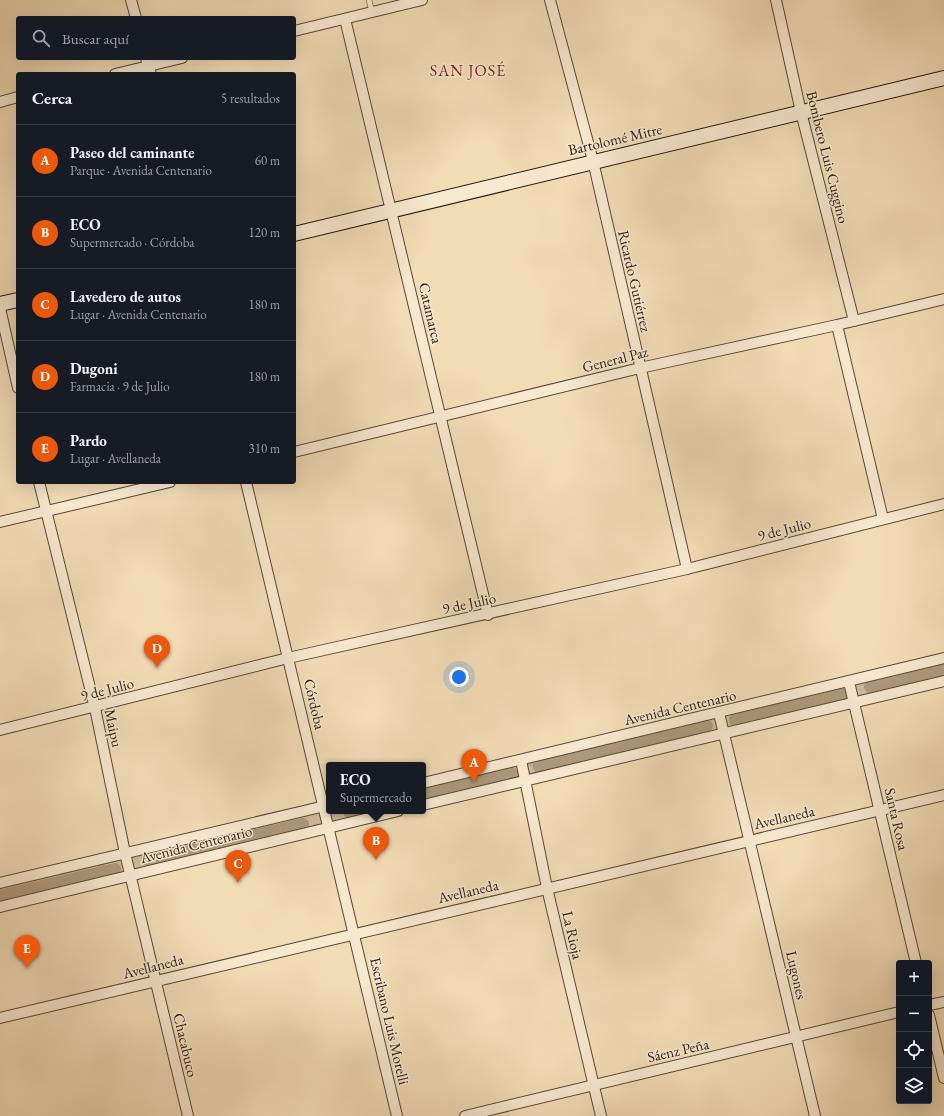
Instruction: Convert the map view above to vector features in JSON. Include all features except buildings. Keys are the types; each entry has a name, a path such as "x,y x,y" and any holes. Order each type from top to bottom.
{"main road":[{"name":"Bartolomé Mitre","path":"296,233 392,209 944,78"},
{"path":"0,304 16,300"}],"street":[{"path":"131,0 135,16"},
{"path":"296,31 422,0"},
{"name":"Ricardo Gutiérrez","path":"550,0 593,161 686,569"},
{"name":"Bombero Luis Cuggino","path":"776,0 801,112 854,321"},
{"name":"Catamarca","path":"345,19 392,209 439,418 488,615"},
{"path":"124,72 174,60"},
{"path":"0,102 16,98"},
{"name":"General Paz","path":"296,452 640,368 837,325 944,299"},
{"path":"0,308 16,379"},
{"path":"837,325 883,519"},
{"name":"Maipu","path":"39,484 95,708 125,853 155,980"},
{"path":"0,522 162,484"},
{"name":"Córdoba","path":"246,484 288,658 326,806"},
{"name":"9 de Julio","path":"0,730 95,708 288,658 488,615 686,569 944,504"},
{"name":"Avenida Centenario","path":"426,782 944,658"},
{"path":"426,804 944,681"},
{"name":"Santa Rosa","path":"849,682 915,960"},
{"path":"719,713 749,841"},
{"name":"La Rioja","path":"521,760 524,781 547,888 601,1116"},
{"name":"Avellaneda","path":"0,1018 155,980 944,795"},
{"name":"Avenida Centenario","path":"0,883 326,806"},
{"name":"Córdoba","path":"327,814 329,828 354,933"},
{"name":"Avenida Centenario","path":"0,907 386,814"},
{"name":"Lugones","path":"749,841 815,1116"},
{"name":"Escribano Luis Morelli","path":"354,933 398,1116"},
{"name":"Chacabuco","path":"155,980 188,1116"},
{"path":"932,1004 944,1002"},
{"name":"Sáenz Peña","path":"465,1116 896,1013"},
{"path":"932,1028 944,1078"}],"lane":[{"path":"369,0 372,12"}],"green space":[{"path":"944,662 944,679 426,802 426,784"},
{"path":"326,809 326,814 379,814 0,905 0,886"}],"waterway":[{"path":"870,687 944,670"},
{"path":"735,720 842,694"},
{"path":"539,767 707,726"},
{"path":"426,794 512,773"},
{"path":"148,861 303,824"},
{"path":"0,896 115,869"}],"place":[{"name":"Dugoni","path":"157,668"},
{"name":"Paseo del caminante","path":"474,782"},
{"name":"ECO","path":"376,860"},
{"name":"Lavedero de autos","path":"238,883"},
{"name":"Pardo","path":"27,968"}],"district":[{"name":"SAN JOSÉ","path":"468,70"}]}
